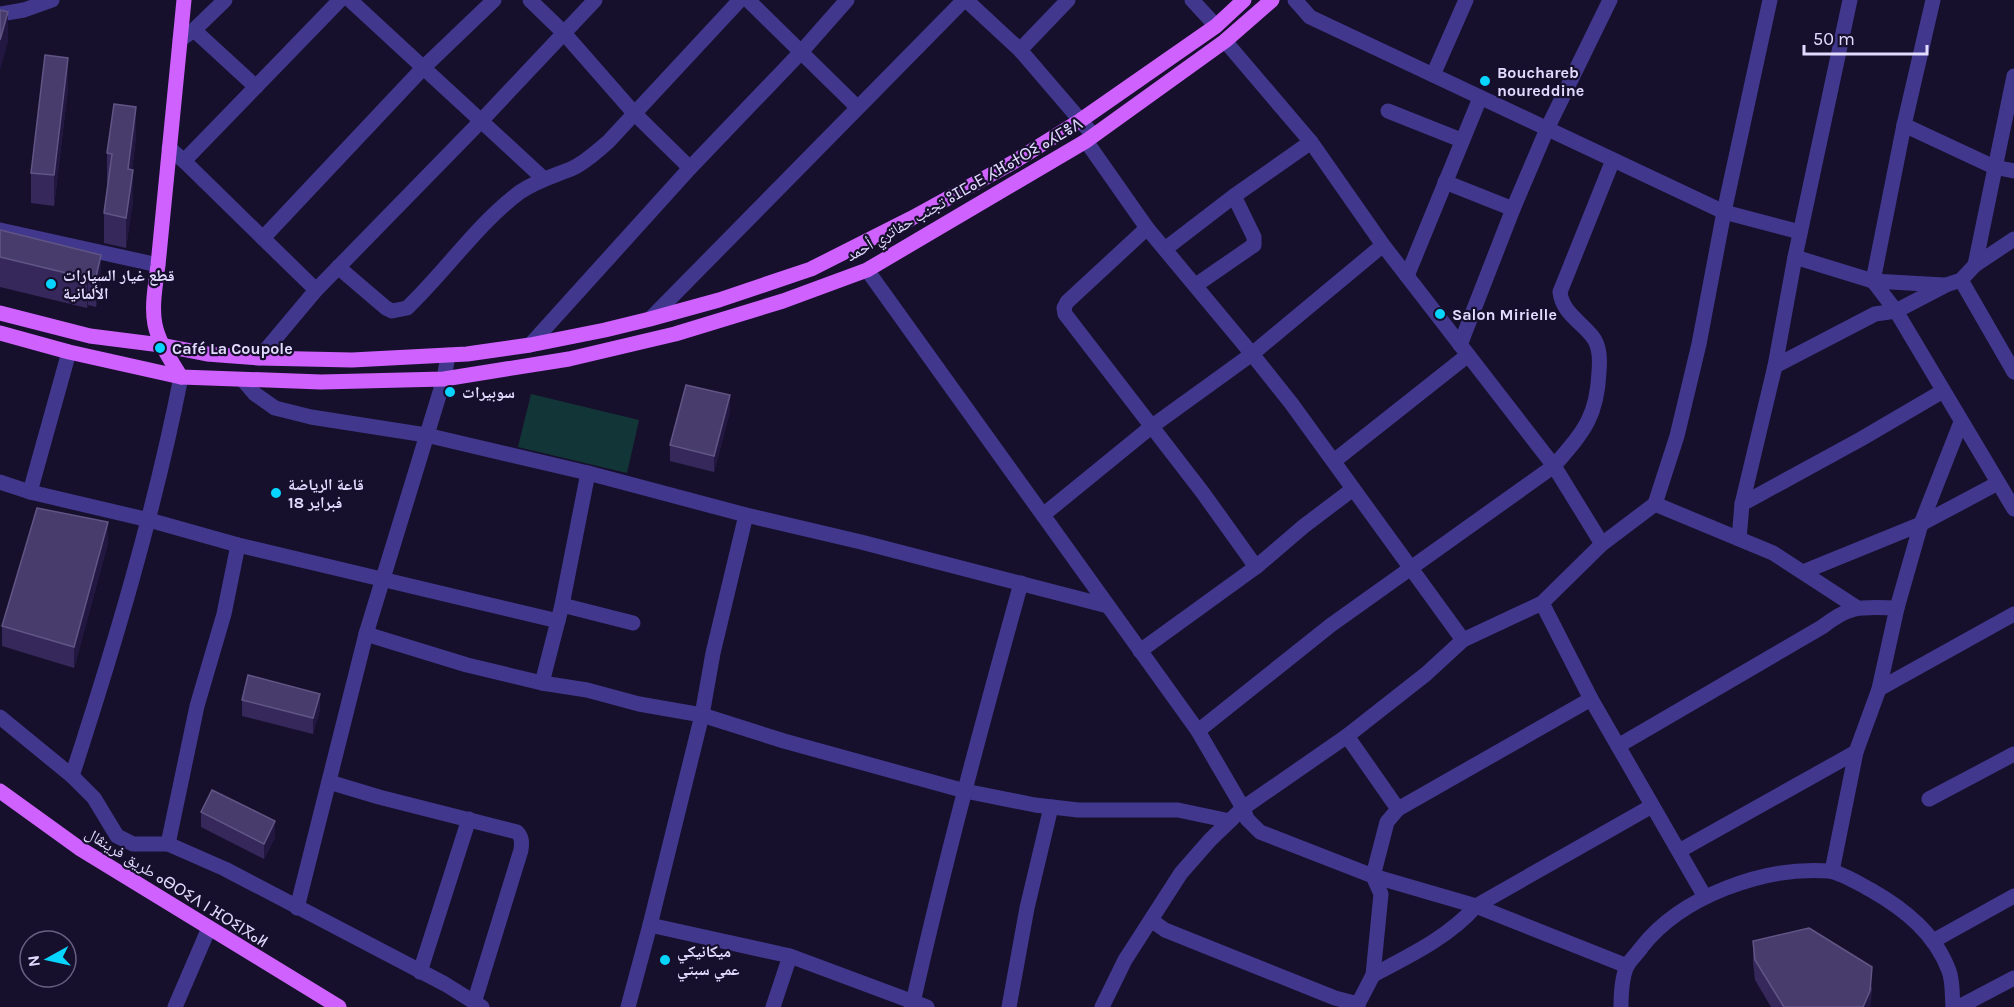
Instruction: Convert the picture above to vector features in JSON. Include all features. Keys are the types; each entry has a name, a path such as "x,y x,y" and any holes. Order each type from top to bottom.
{"main road":[{"path":"182,377 161,345 154,327 152,307 184,0"},
{"name":"تجنب حفاتري أحمد ⵓⵊⵎⴰⴹ ⵃⴼⴰⵜⵔⵉ ⴰⵃⵎⴻⴷ","path":"0,313 90,336 161,345 207,354 259,358 352,360 448,355 530,345 650,319 771,283 830,260 1012,163 1081,120 1216,26 1244,0"},
{"name":"تجنب حفاتري أحمد ⵓⵊⵎⴰⴹ ⵃⴼⴰⵜⵔⵉ ⴰⵃⵎⴻⴷ","path":"0,333 69,352 182,377 332,382 444,379 569,359 675,334 783,300 867,270 1089,138 1225,41 1272,0"},
{"name":"طريق فرينڨال ⴰⴱⵔⵉⴷ ⵏ ⴼⵔⵉⵏⴳⴰⵍ","path":"0,791 79,848 339,1007"}],"street":[{"path":"0,14 24,10 52,0"},
{"path":"180,40 194,30 225,0"},
{"path":"184,161 340,0"},
{"path":"350,0 544,179"},
{"path":"263,238 424,67 494,0"},
{"path":"530,0 563,32 634,113 690,168"},
{"path":"259,358 316,290 482,120 594,0"},
{"path":"338,267 386,308 392,311 407,308 496,212 522,191 544,179 573,168 608,142 740,0"},
{"path":"748,0 857,107"},
{"path":"530,345 690,168 802,51 847,0"},
{"path":"650,319 965,0 1020,50 1081,120 1089,138 1147,228 1252,354 1334,461 1463,640"},
{"path":"1020,50 1068,0"},
{"path":"1192,0 1216,26"},
{"path":"1295,0 1310,17 1724,212 1800,232"},
{"path":"1433,75 1466,0"},
{"path":"1334,461 1464,350 1513,209 1547,129 1610,0"},
{"path":"1102,1007 1125,960 1181,873 1243,808 1347,736 1426,674 1463,640 1542,603 1602,544 1655,504 1677,436 1694,368 1724,212 1770,0"},
{"path":"1738,539 1742,504 1775,366 1800,232 1850,0"},
{"path":"1934,0 1904,125 1873,281 1896,311 2014,509"},
{"path":"194,30 256,87"},
{"path":"1225,41 1311,142 1383,245 1554,466 1602,544"},
{"path":"1976,265 2014,76"},
{"path":"1407,276 1480,98"},
{"path":"1388,111 1461,140"},
{"path":"1904,125 1994,167 2014,171"},
{"path":"1165,249 1233,196 1311,142"},
{"path":"169,148 316,290"},
{"path":"1198,731 1331,625 1554,466 1580,436 1590,419 1598,396 1600,359 1598,346 1593,337 1563,305 1560,292 1613,160"},
{"path":"1445,182 1513,209"},
{"path":"1196,285 1254,245 1254,237 1233,196"},
{"path":"1147,228 1067,302 1064,308 1069,321 1203,493 1256,567"},
{"path":"0,230 158,265"},
{"path":"1775,366 1875,314 1896,311 1954,283 2014,239"},
{"path":"1043,515 1151,427 1252,354 1383,245"},
{"path":"1795,257 1873,281 1954,283"},
{"path":"867,270 1198,731 1243,808 1247,819 1260,832 1373,876 1476,906 1627,966"},
{"path":"1954,283 2014,372"},
{"path":"30,492 69,352"},
{"path":"297,908 366,634 444,379 448,355"},
{"path":"72,776 113,651 149,520 182,377"},
{"path":"243,380 255,394 275,408 311,417 426,435 588,473 1108,606"},
{"path":"1742,504 1861,439 1942,391"},
{"path":"1832,871 1856,752 1879,689 1897,608 1921,524 1961,422"},
{"path":"542,683 562,606 588,473"},
{"path":"0,482 30,492 149,520 238,545 558,621"},
{"path":"1803,572 1921,524 1998,483"},
{"path":"1140,651 1256,567 1304,526 1353,489"},
{"path":"1655,504 1773,553 1856,607"},
{"path":"627,1007 650,925 702,715 713,653 746,515"},
{"path":"168,843 197,706 224,614 238,545"},
{"path":"650,925 790,956 918,1006 936,903 1021,583"},
{"path":"1542,603 1591,699 1705,897"},
{"path":"562,606 633,623"},
{"path":"1618,746 1822,627 1835,616 1856,607 1897,608"},
{"path":"1879,689 2014,614"},
{"path":"366,634 467,665 542,683 587,690 639,704 702,715 784,741 964,791 1051,807 1078,810 1178,810 1230,821"},
{"path":"1151,920 1165,930 1335,998 1358,1005 1373,975 1381,894 1373,876 1387,822 1398,808 1591,699"},
{"path":"0,717 72,776 94,798 117,836 133,844 168,843 225,869 445,984 478,1005 522,842 520,835 517,832 329,782"},
{"path":"1347,736 1398,808"},
{"path":"1679,851 1856,752"},
{"path":"1929,799 2014,754"},
{"path":"1373,975 1409,956 1462,922 1476,906 1652,806"},
{"path":"1009,1007 1027,908 1051,807"},
{"path":"420,972 469,819"},
{"path":"1621,1007 1627,966 1651,935 1677,915 1705,897 1743,882 1788,872 1832,871 1859,884 1911,916 1933,941 1949,972 1953,1007"},
{"path":"1933,941 2014,896"},
{"path":"175,1007 209,928"},
{"path":"773,1007 790,956"},
{"path":"1959,1007 2014,978"}],"green space":[{"path":"531,394 639,420 627,473 518,447"}],"building":[{"path":"0,10 8,12 0,40"},
{"path":"45,55 68,58 54,175 31,173"},
{"path":"114,104 136,107 128,169 133,170 126,218 104,213 112,154 107,153"},
{"path":"0,230 101,255 96,277 88,275 87,278 0,257"},
{"path":"686,385 730,395 714,456 670,445"},
{"path":"37,508 108,522 74,647 2,626"},
{"path":"248,675 320,694 313,718 242,700"},
{"path":"212,790 275,821 264,844 201,812"},
{"path":"1809,928 1872,967 1870,991 1863,1007 1784,1007 1755,960 1753,941"}],"place":[{"name":"Bouchareb noureddine","path":"1485,81"},
{"name":"قطع غيار السيارات الألمانية","path":"51,284"},
{"name":"Salon Mirielle","path":"1440,314"},
{"name":"Café La Coupole","path":"160,348"},
{"name":"سوبيرات","path":"450,392"},
{"name":"قاعة الرياضة 18 فبراير","path":"276,493"},
{"name":"ميكانيكي عمي سبتي","path":"665,960"}]}
